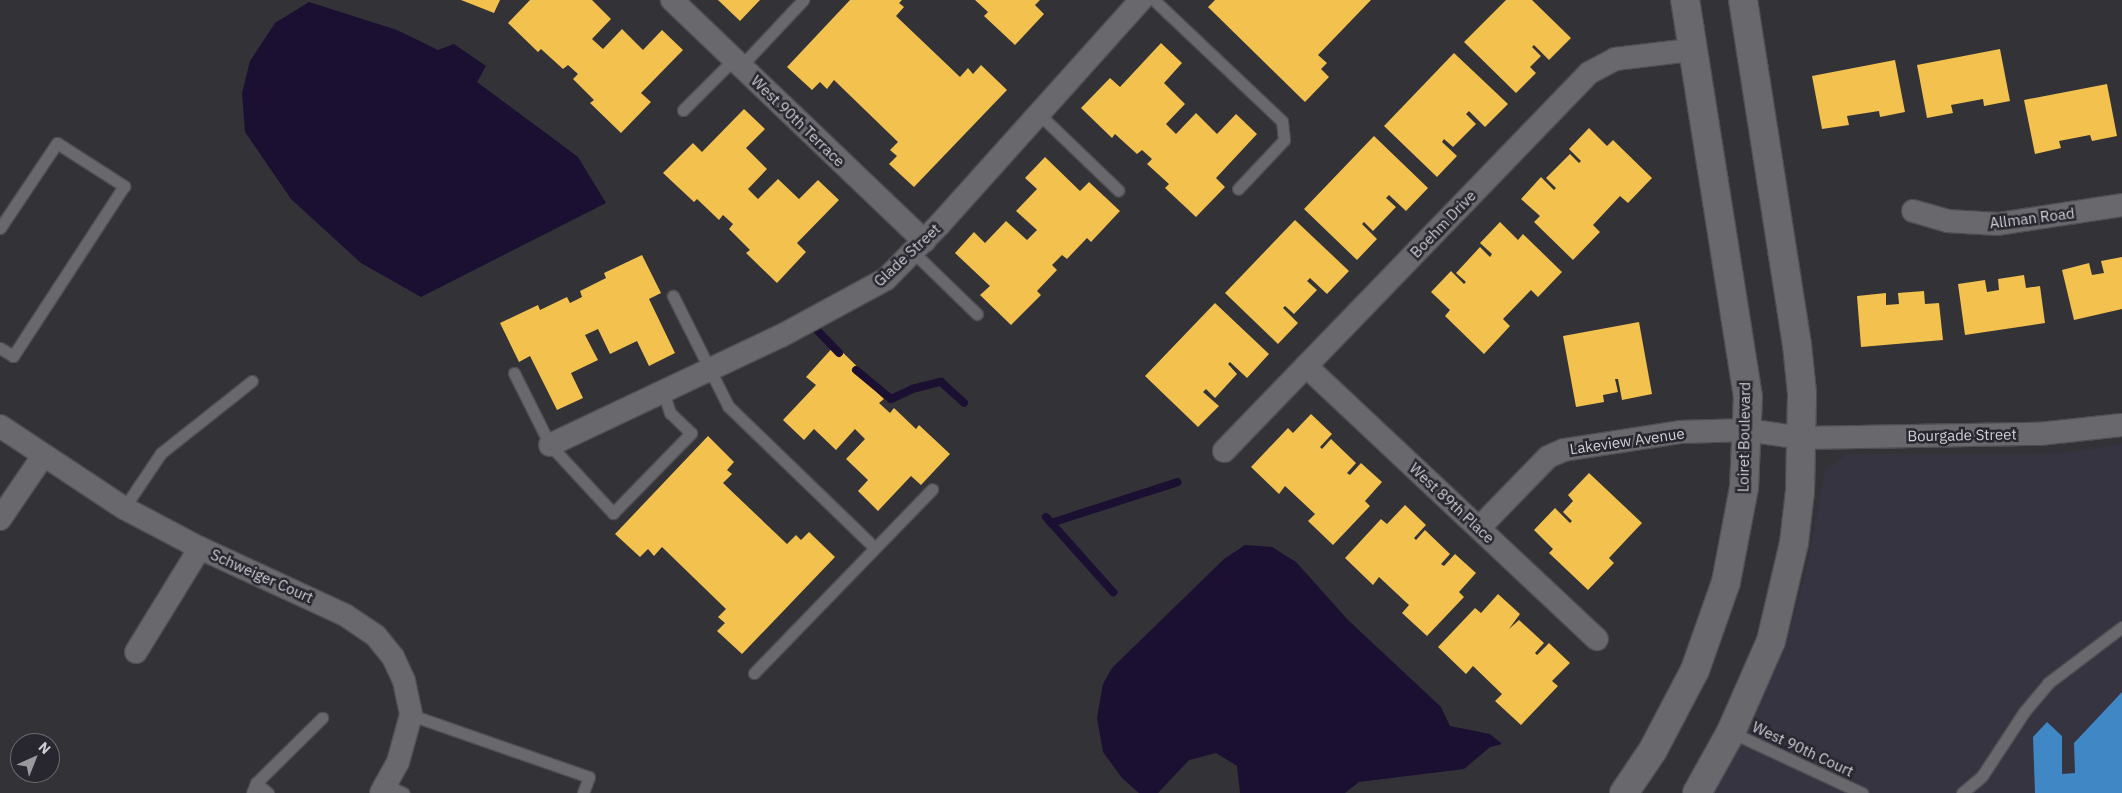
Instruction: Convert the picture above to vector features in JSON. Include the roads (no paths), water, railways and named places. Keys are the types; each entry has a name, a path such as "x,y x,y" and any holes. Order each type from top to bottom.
{"street":[{"name":"West 90th Terrace","path":"672,0 737,62 918,247"},
{"name":"Glade Street","path":"550,445 710,370 868,291 918,247 1141,0"},
{"name":"Loiret Boulevard","path":"1624,793 1674,714 1713,624 1736,536 1744,488 1748,397 1742,349 1690,50 1685,0"},
{"path":"1697,793 1731,732 1771,640 1784,595 1798,517 1802,393 1743,0"},
{"name":"Boehm Drive","path":"1224,451 1589,73 1615,59 1690,50"},
{"name":"Allman Road","path":"1913,211 1947,222 1998,224 2122,205"},
{"name":"West 89th Place","path":"1306,366 1597,639"},
{"name":"Bourgade Street","path":"1747,430 1802,438 2039,434 2122,425"},
{"name":"Schweiger Court","path":"0,426 124,508 200,548 320,602 376,636 393,658 404,681 411,715 391,791"},
{"name":"Lakeview Avenue","path":"1479,528 1548,456 1564,450 1680,432 1747,430"},
{"path":"0,519 43,456"},
{"path":"136,652 200,548"}],"lane":[{"path":"684,110 803,0"},
{"path":"1154,0 1282,121 1284,140 1238,189"},
{"path":"1039,114 1118,190"},
{"path":"0,228 57,143 124,186 13,356 0,348"},
{"path":"918,247 977,314"},
{"path":"673,296 728,406 875,548"},
{"path":"514,373 550,445 613,513 691,433 670,413 662,392"},
{"path":"124,508 161,453 252,381"},
{"path":"754,672 932,489"},
{"path":"1962,793 1982,776 2024,712 2048,683 2077,658 2122,627"},
{"path":"411,715 589,778 583,793"},
{"path":"268,793 254,788 322,718"},
{"name":"West 90th Court","path":"1731,732 1862,793"}],"waterway":[{"path":"814,327 839,353"},
{"path":"856,370 891,399 912,389 941,382 964,403"},
{"path":"1051,523 1178,482"},
{"path":"1046,517 1113,592"}]}
